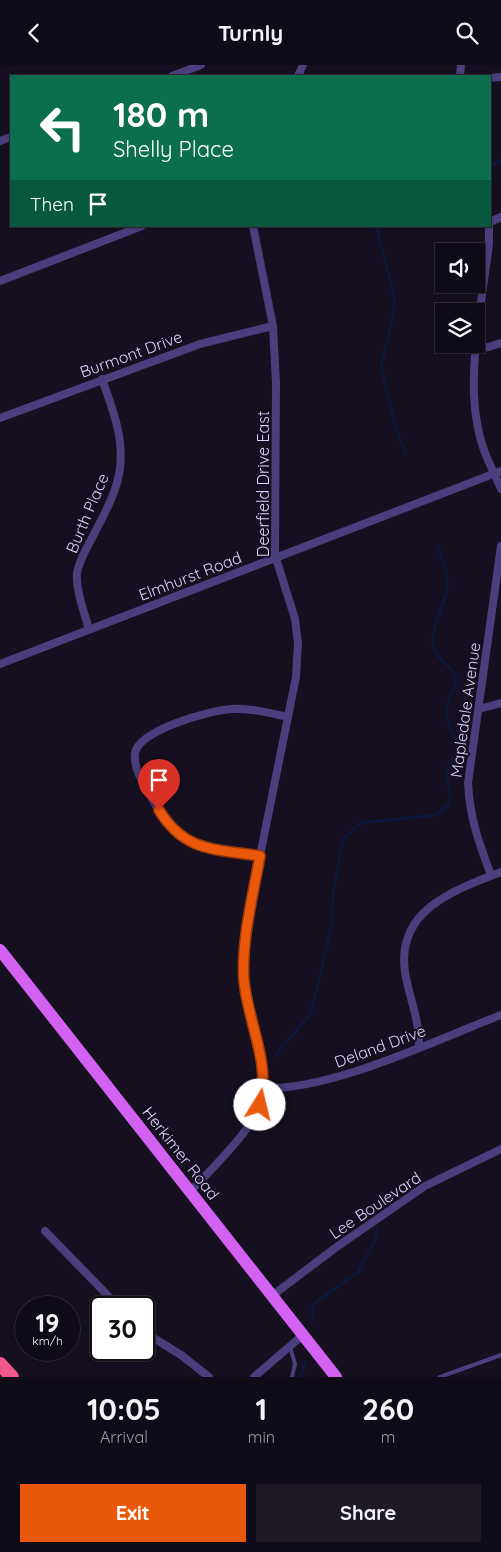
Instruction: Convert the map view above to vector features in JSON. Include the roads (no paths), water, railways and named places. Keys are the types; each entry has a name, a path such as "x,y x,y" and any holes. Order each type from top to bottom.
{"highway":[{"path":"0,1364 12,1377"}],"main road":[{"name":"Herkimer Road","path":"0,950 336,1377"}],"street":[{"path":"175,75 202,65"},
{"path":"0,281 139,227"},
{"name":"Deerfield Drive East","path":"253,227 273,326 276,383 276,559 295,619 298,643 296,677 260,856 246,944 244,982 254,1037 264,1070 265,1088"},
{"path":"481,303 489,244 489,227"},
{"name":"Burmont Drive","path":"0,418 200,344 273,326"},
{"path":"485,345 501,343"},
{"path":"475,353 473,391 477,417 485,452 498,472 501,489"},
{"name":"Burth Place","path":"89,629 77,583 78,571 83,555 116,490 120,467 121,443 117,420 102,379"},
{"name":"Elmhurst Road","path":"0,664 498,472"},
{"name":"Mapledale Avenue","path":"491,875 470,812 468,783 501,546"},
{"path":"479,709 501,703"},
{"path":"260,856 208,847 190,842 176,834 166,822 144,786 136,765 135,754 144,738 154,732 203,715 232,709 264,712 288,717"},
{"path":"419,1047 420,1031 405,973 404,953 407,937 415,922 438,899 501,872"},
{"name":"Deland Drive","path":"265,1088 284,1089 322,1081 419,1047 501,1015"},
{"path":"190,1191 221,1159 250,1123 260,1105 265,1088"},
{"name":"Lee Boulevard","path":"273,1295 338,1246 425,1187 501,1149"},
{"path":"45,1231 108,1296"},
{"path":"254,1377 303,1335"},
{"path":"155,1339 209,1377"}],"lane":[{"path":"290,1347 295,1364 292,1377"},
{"path":"440,1377 453,1375 501,1355"}],"waterway":[{"path":"491,166 501,161"},
{"path":"376,227 394,295 394,311 381,367 396,428 406,454"},
{"path":"275,1056 311,1013 332,924 333,895 343,839 360,823 436,815 444,809 450,798 447,781 448,767 458,749 457,741 449,725 446,713 448,702 457,680 451,669 439,657 434,647 433,633 448,586 445,568 437,546"},
{"path":"313,1322 312,1308 316,1302 358,1272 375,1240 377,1230"},
{"path":"300,1377 305,1362"}]}
